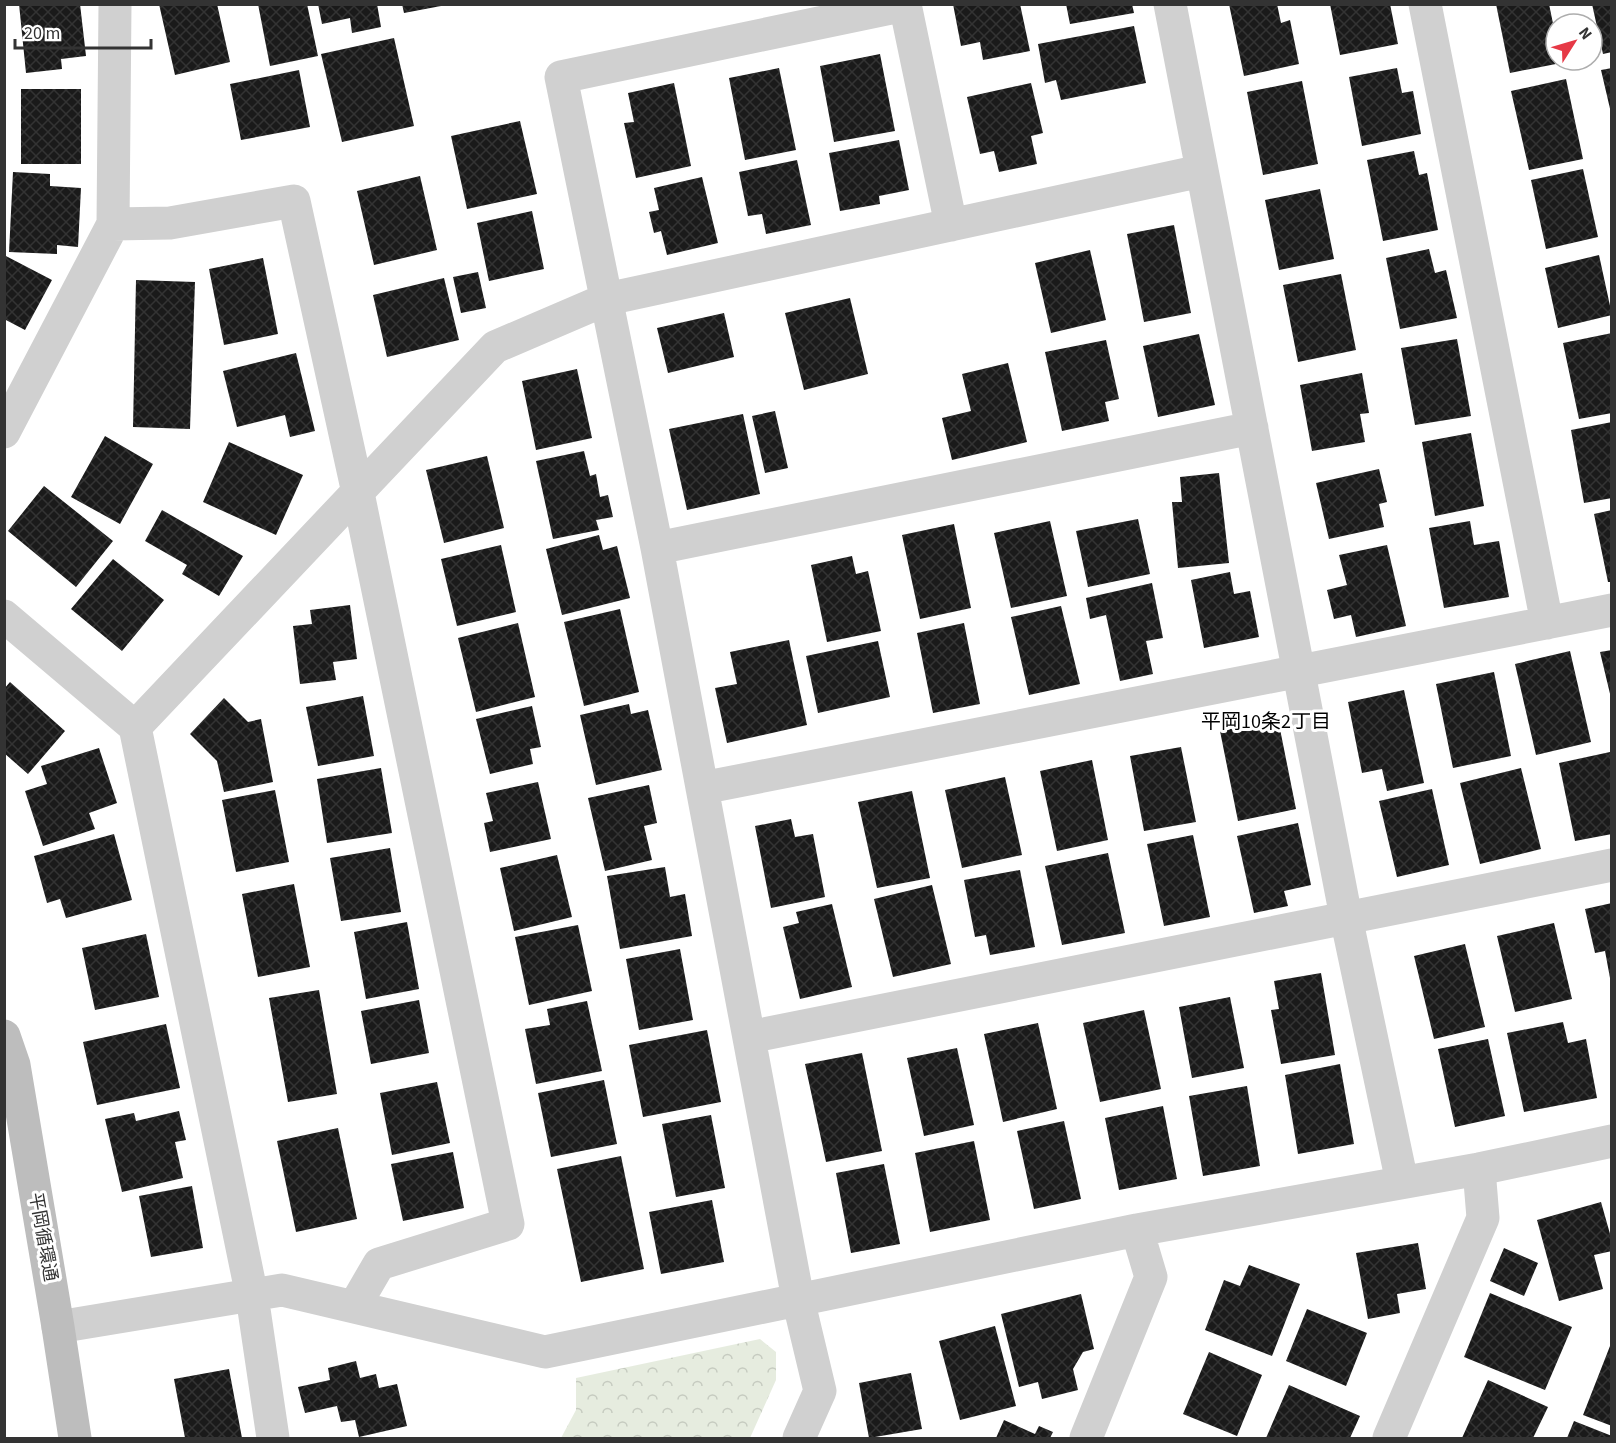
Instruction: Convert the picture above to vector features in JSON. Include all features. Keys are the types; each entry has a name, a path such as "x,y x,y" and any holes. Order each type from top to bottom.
{"street":[{"path":"4,432 113,224 115,4"},
{"path":"1170,4 1346,917 1402,1182"},
{"path":"1425,4 1547,623"},
{"path":"799,1438 820,1391 798,1299 657,548 561,77 905,5 951,225"},
{"path":"135,727 495,347 607,299 1201,171"},
{"path":"113,224 170,223 294,201 358,493 508,1224 379,1264 354,1307"},
{"path":"657,548 1252,428"},
{"path":"702,788 1299,673 1611,610"},
{"path":"4,616 135,727 252,1296 273,1438"},
{"path":"748,1037 1611,865"},
{"name":"平岡循環通","path":"4,1036 14,1065 75,1438"},
{"path":"58,1327 282,1290 545,1352 1137,1230 1479,1169 1611,1141"},
{"path":"1389,1438 1482,1218 1479,1169"},
{"path":"1086,1438 1151,1278 1137,1230"}],"green space":[{"path":"760,1339 776,1352 776,1380 750,1438 561,1438 576,1410 576,1378"}],"building":[{"path":"19,4 80,4 86,56 61,59 62,69 26,73"},
{"path":"159,4 217,4 230,62 175,75"},
{"path":"258,4 307,4 318,56 270,66"},
{"path":"318,4 377,4 381,27 352,33 350,18 322,24"},
{"path":"402,4 441,4 441,6 404,13"},
{"path":"953,4 1020,4 1030,51 983,60 980,42 961,46"},
{"path":"1066,4 1132,4 1134,13 1070,24"},
{"path":"1229,4 1277,4 1281,23 1290,20 1299,64 1244,76"},
{"path":"1330,4 1390,4 1398,44 1340,55"},
{"path":"1496,4 1549,4 1551,12 1544,12 1544,66 1510,73"},
{"path":"1592,4 1612,4 1612,52 1604,54 1604,12 1594,12"},
{"path":"1134,26 1146,83 1061,100 1056,80 1045,83 1038,44"},
{"path":"394,38 414,126 342,142 321,54"},
{"path":"880,54 895,131 834,142 820,66"},
{"path":"779,68 796,150 745,160 729,78"},
{"path":"1397,68 1402,93 1413,91 1421,134 1362,146 1349,77"},
{"path":"1612,68 1612,113 1601,72"},
{"path":"299,70 310,127 241,140 230,84"},
{"path":"1566,79 1583,159 1529,170 1511,91"},
{"path":"1302,81 1318,164 1263,175 1247,92"},
{"path":"674,83 691,166 636,178 624,123 634,122 628,93"},
{"path":"1031,83 1043,133 1031,136 1037,164 999,172 994,151 980,154 967,97"},
{"path":"21,89 81,89 81,164 21,164"},
{"path":"520,121 537,194 467,209 451,136"},
{"path":"899,140 909,190 879,196 880,204 840,211 829,153"},
{"path":"1414,151 1419,175 1427,173 1438,230 1383,241 1367,160"},
{"path":"797,160 811,225 766,234 762,214 748,216 739,172"},
{"path":"1583,169 1598,237 1546,249 1531,180"},
{"path":"13,172 50,174 50,186 81,188 78,247 57,245 57,254 9,252"},
{"path":"420,176 437,250 374,265 357,191"},
{"path":"702,177 718,243 667,255 661,231 654,233 649,212 659,210 654,188"},
{"path":"1320,189 1334,259 1279,270 1265,200"},
{"path":"532,211 544,269 489,281 477,223"},
{"path":"1174,225 1191,313 1144,322 1127,234"},
{"path":"1429,249 1435,273 1446,270 1457,318 1400,329 1386,258"},
{"path":"1090,250 1106,320 1051,333 1035,263"},
{"path":"4,255 52,280 25,330 4,319"},
{"path":"1599,255 1612,315 1558,328 1545,268"},
{"path":"263,258 278,334 224,345 209,269"},
{"path":"478,272 486,308 461,313 453,277"},
{"path":"1341,274 1356,350 1298,362 1283,285"},
{"path":"444,278 459,340 387,357 373,295"},
{"path":"136,280 195,282 190,429 133,427"},
{"path":"850,298 868,374 804,390 785,313"},
{"path":"724,313 734,357 668,373 657,328"},
{"path":"1612,333 1612,413 1579,419 1563,343"},
{"path":"1199,334 1215,405 1158,417 1143,346"},
{"path":"1457,339 1471,416 1415,425 1401,348"},
{"path":"1106,340 1119,399 1105,402 1109,421 1062,431 1045,352"},
{"path":"296,353 315,431 290,437 285,415 237,427 223,371"},
{"path":"1008,363 1027,442 952,460 942,418 971,411 962,374"},
{"path":"577,369 592,438 536,450 522,381"},
{"path":"1362,373 1369,413 1360,414 1365,442 1312,451 1300,385"},
{"path":"775,411 788,468 765,473 752,416"},
{"path":"743,414 760,494 687,510 669,429"},
{"path":"1612,422 1612,498 1584,503 1571,430"},
{"path":"1471,433 1484,506 1435,516 1422,442"},
{"path":"105,436 153,464 120,524 71,497"},
{"path":"229,442 303,475 276,535 203,502"},
{"path":"584,451 590,476 596,474 600,497 608,495 613,517 596,520 599,530 553,539 536,461"},
{"path":"487,456 504,528 444,543 426,470"},
{"path":"1379,469 1387,502 1379,504 1384,527 1329,539 1316,483"},
{"path":"1219,473 1229,563 1178,568 1172,502 1182,502 1180,477"},
{"path":"44,486 113,541 76,587 8,531"},
{"path":"162,510 243,556 219,596 182,574 187,565 145,541"},
{"path":"1612,510 1612,582 1608,582 1594,514"},
{"path":"1138,519 1150,574 1088,587 1076,531"},
{"path":"1050,521 1067,596 1011,608 994,533"},
{"path":"1470,521 1474,545 1499,541 1509,597 1444,608 1429,528"},
{"path":"954,524 971,608 920,619 902,535"},
{"path":"599,535 603,550 617,546 630,598 562,615 546,549"},
{"path":"501,545 516,612 457,626 441,559"},
{"path":"1387,545 1406,626 1356,637 1351,615 1334,619 1327,590 1347,585 1339,555"},
{"path":"852,556 856,574 868,571 881,631 827,642 811,565"},
{"path":"113,559 164,600 122,651 71,609"},
{"path":"1230,572 1234,594 1250,591 1259,637 1204,648 1191,580"},
{"path":"1152,583 1163,638 1146,641 1153,674 1120,681 1106,615 1090,619 1086,598"},
{"path":"350,605 357,659 333,662 336,680 300,684 293,626 312,624 310,610"},
{"path":"1061,606 1080,684 1029,695 1011,617"},
{"path":"620,609 639,692 584,706 564,622"},
{"path":"518,623 535,697 476,712 458,638"},
{"path":"964,623 980,704 933,713 917,633"},
{"path":"789,640 807,725 727,743 715,688 737,684 730,652"},
{"path":"878,641 890,697 818,713 806,656"},
{"path":"1612,650 1612,698 1611,698 1600,652"},
{"path":"1570,651 1591,742 1536,755 1515,664"},
{"path":"1494,672 1511,756 1453,768 1436,684"},
{"path":"10,682 65,731 28,774 4,753 4,689"},
{"path":"1404,690 1424,783 1387,791 1382,769 1362,773 1348,702"},
{"path":"363,696 374,756 318,766 306,707"},
{"path":"224,698 248,722 261,719 273,782 224,792 217,761 190,734"},
{"path":"629,704 631,714 648,710 662,770 596,785 580,715"},
{"path":"532,706 541,747 530,749 533,764 490,774 476,719"},
{"path":"1278,719 1296,809 1238,821 1220,731"},
{"path":"1181,747 1196,822 1144,831 1130,756"},
{"path":"99,748 117,803 89,813 95,829 43,846 25,791 47,784 41,766"},
{"path":"1610,752 1612,834 1575,841 1559,763"},
{"path":"1092,760 1108,840 1057,851 1040,771"},
{"path":"381,768 392,833 327,843 317,779"},
{"path":"1521,768 1541,849 1480,864 1460,783"},
{"path":"1005,777 1022,855 962,868 945,790"},
{"path":"538,782 551,839 490,852 484,823 493,821 486,793"},
{"path":"649,785 657,823 644,826 652,860 605,871 588,798"},
{"path":"1432,789 1449,865 1397,877 1379,801"},
{"path":"275,790 289,862 236,872 222,800"},
{"path":"912,791 930,878 877,888 858,802"},
{"path":"791,819 795,837 813,834 825,897 771,908 755,826"},
{"path":"1298,823 1311,885 1284,891 1288,906 1254,913 1237,836"},
{"path":"114,834 132,900 66,918 60,899 47,903 34,856"},
{"path":"1193,835 1210,917 1164,926 1147,844"},
{"path":"390,848 401,912 341,921 330,858"},
{"path":"1108,853 1125,933 1062,945 1045,866"},
{"path":"557,855 572,917 514,931 500,868"},
{"path":"665,867 670,897 685,894 692,936 620,949 607,876"},
{"path":"1020,870 1035,947 990,955 986,935 975,937 964,880"},
{"path":"294,884 310,967 258,977 242,894"},
{"path":"932,885 951,964 893,977 874,899"},
{"path":"1612,903 1612,978 1610,978 1605,951 1595,953 1585,909"},
{"path":"832,904 852,987 800,999 783,927 799,923 796,912"},
{"path":"407,922 419,989 366,999 354,932"},
{"path":"1554,923 1572,999 1515,1012 1497,936"},
{"path":"578,925 592,991 529,1005 515,937"},
{"path":"146,934 159,997 95,1010 82,948"},
{"path":"1465,944 1485,1027 1434,1039 1414,956"},
{"path":"680,949 693,1020 639,1030 626,959"},
{"path":"1321,973 1335,1055 1281,1064 1271,1010 1279,1009 1274,981"},
{"path":"319,990 337,1094 288,1102 269,998"},
{"path":"1230,997 1244,1068 1192,1078 1179,1007"},
{"path":"419,1000 429,1053 371,1064 361,1011"},
{"path":"587,1001 602,1071 536,1084 525,1029 550,1025 547,1009"},
{"path":"1144,1010 1161,1089 1100,1102 1083,1023"},
{"path":"1563,1022 1568,1043 1586,1039 1597,1098 1524,1112 1507,1033"},
{"path":"1038,1023 1057,1109 1003,1122 984,1034"},
{"path":"166,1024 180,1088 97,1105 83,1042"},
{"path":"707,1030 721,1102 643,1117 629,1045"},
{"path":"1488,1039 1505,1116 1455,1127 1438,1049"},
{"path":"957,1048 974,1125 924,1136 907,1058"},
{"path":"862,1053 882,1151 826,1162 805,1064"},
{"path":"1340,1064 1354,1144 1298,1154 1285,1075"},
{"path":"604,1080 617,1144 551,1157 538,1093"},
{"path":"437,1082 450,1143 392,1155 380,1093"},
{"path":"1247,1086 1260,1166 1203,1176 1189,1096"},
{"path":"1163,1106 1177,1179 1119,1190 1105,1118"},
{"path":"179,1111 186,1140 175,1142 183,1178 122,1192 105,1119 134,1113 136,1121"},
{"path":"711,1115 725,1188 676,1197 662,1124"},
{"path":"1064,1121 1081,1199 1034,1209 1017,1131"},
{"path":"338,1128 357,1219 296,1232 277,1141"},
{"path":"974,1141 990,1220 930,1232 915,1153"},
{"path":"453,1152 464,1208 403,1221 391,1164"},
{"path":"621,1156 644,1269 581,1282 557,1169"},
{"path":"884,1164 900,1244 851,1253 836,1173"},
{"path":"192,1186 203,1248 151,1257 139,1196"},
{"path":"712,1200 724,1262 661,1274 649,1212"},
{"path":"1601,1202 1612,1241 1612,1251 1594,1255 1603,1289 1559,1301 1537,1220"},
{"path":"1418,1243 1426,1289 1397,1294 1400,1313 1368,1319 1356,1253"},
{"path":"1504,1248 1538,1263 1524,1296 1490,1281"},
{"path":"1249,1265 1300,1284 1272,1356 1205,1330 1224,1280 1240,1286"},
{"path":"1490,1293 1572,1327 1545,1390 1464,1357"},
{"path":"1081,1294 1094,1349 1083,1352 1073,1369 1078,1390 1042,1399 1038,1382 1019,1387 1001,1314"},
{"path":"1307,1309 1367,1333 1346,1386 1286,1361"},
{"path":"995,1326 1016,1406 960,1420 939,1341"},
{"path":"1610,1346 1612,1347 1612,1426 1583,1415"},
{"path":"1209,1352 1262,1375 1237,1436 1183,1414"},
{"path":"356,1361 360,1378 376,1374 379,1388 397,1384 407,1426 359,1437 355,1420 341,1422 337,1406 305,1413 298,1387 330,1380 328,1368"},
{"path":"229,1369 242,1438 185,1438 174,1379"},
{"path":"911,1373 922,1429 869,1438 859,1383"},
{"path":"1488,1380 1548,1407 1533,1438 1462,1438"},
{"path":"1289,1385 1360,1416 1350,1438 1266,1438"},
{"path":"1004,1420 1035,1434 1039,1426 1053,1432 1050,1438 996,1438"},
{"path":"1574,1421 1612,1436 1612,1438 1567,1438"}],"district":[{"name":"平岡10条2丁目","path":"1266,722"}]}
